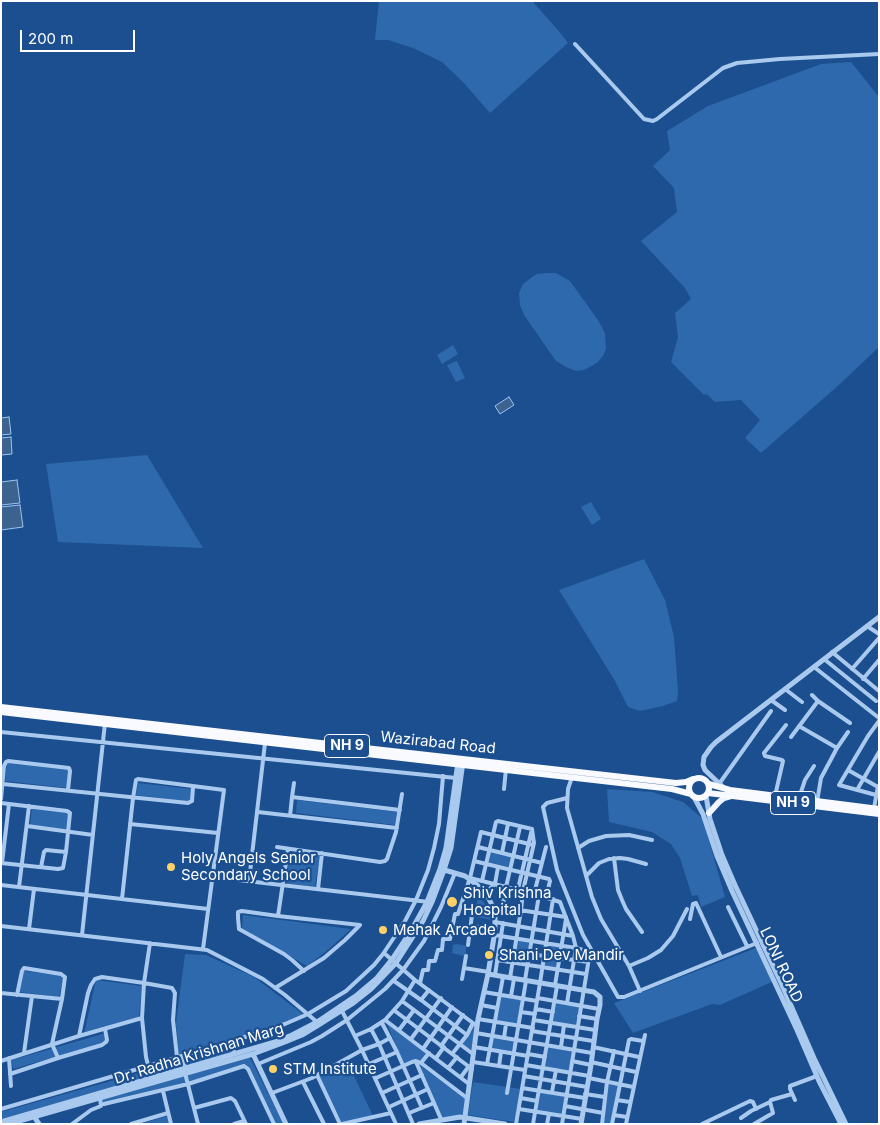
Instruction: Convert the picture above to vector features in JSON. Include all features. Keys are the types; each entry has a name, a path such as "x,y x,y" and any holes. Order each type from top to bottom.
{"highway":[{"name":"Wazirabad Road","path":"1,707 265,743 676,783 693,779"},
{"name":"Wazirabad Road","path":"1,712 105,721 460,761 506,770 672,789 693,796"},
{"path":"702,778 707,780 709,784 710,787 707,794 701,798 693,796 689,791 688,786 693,779 702,778"},
{"name":"NH 9","path":"709,784 775,796 799,798 817,803"},
{"name":"NH 9","path":"707,794 817,803 876,811"}],"main road":[{"path":"707,815 724,798 732,795"}],"street":[{"path":"575,44 644,119 653,121 723,68 737,63 879,54"},
{"path":"771,711 722,786 705,770 703,761 716,742 879,617"},
{"path":"867,626 879,634"},
{"path":"852,668 879,638"},
{"path":"832,652 879,691"},
{"path":"824,659 876,701"},
{"path":"863,678 879,660"},
{"path":"814,667 879,720 839,785 876,795"},
{"path":"785,689 802,702"},
{"path":"812,696 850,723"},
{"path":"771,700 785,710"},
{"path":"791,737 818,701"},
{"path":"82,935 105,721"},
{"path":"775,796 783,761 766,756 764,753 786,725"},
{"path":"799,726 837,748"},
{"path":"1,732 456,778"},
{"path":"817,803 821,778 848,732"},
{"path":"249,881 265,743"},
{"path":"858,790 879,752"},
{"path":"1,799 5,764 10,761 69,768 68,790"},
{"path":"460,761 442,869 470,878 537,894 560,902 576,948 568,1003"},
{"name":"Dr. Radha Krishnan Marg","path":"9,1124 33,1115 100,1098 185,1070 285,1042 302,1035 371,989 423,921 451,848 460,761"},
{"path":"799,798 805,780 814,766"},
{"path":"504,789 506,770"},
{"path":"848,770 878,786 876,811"},
{"path":"1,1109 285,1024 308,1014 346,991 384,953 416,900 428,870 434,848 439,824 443,776"},
{"path":"572,777 567,798 568,815 592,897 640,990"},
{"path":"122,899 135,781 137,779 224,790 203,949"},
{"path":"290,816 294,783"},
{"path":"3,784 188,803 192,800 193,787"},
{"path":"277,847 380,862 385,861 397,828 402,794"},
{"path":"707,794 707,815"},
{"path":"693,796 707,815"},
{"path":"292,797 400,810"},
{"path":"567,798 547,803 543,807 557,870 583,935 616,996 624,997 757,943"},
{"path":"1,803 69,811 66,852 64,865 61,869 2,863 9,804"},
{"path":"19,887 30,806"},
{"path":"258,812 397,828"},
{"name":"LONI ROAD","path":"707,815 717,856 782,985 846,1124"},
{"name":"LONI ROAD","path":"707,815 733,886 757,943 817,1076 841,1124"},
{"path":"482,881 496,822 532,829"},
{"path":"1,823 7,823"},
{"path":"130,824 218,833"},
{"path":"502,852 508,824"},
{"path":"27,826 93,835"},
{"path":"506,886 520,826"},
{"path":"528,859 528,843 532,829"},
{"path":"512,996 512,963 521,910 520,890 528,859 534,845 532,829"},
{"path":"420,983 423,970 428,970 429,962 435,961 438,950 442,950 443,939 450,939 455,914 458,914 470,878 481,832 534,845"},
{"path":"578,848 590,841 606,836 629,835 652,840"},
{"path":"478,847 542,863"},
{"path":"507,1093 536,913 539,877 546,847"},
{"path":"278,916 288,849"},
{"path":"41,867 46,850 66,852"},
{"path":"318,889 322,853"},
{"path":"586,876 602,861 614,858 628,859 646,864"},
{"path":"614,858 618,890 626,908 642,932"},
{"path":"474,861 549,879 546,897"},
{"path":"498,867 496,884 506,908 566,917"},
{"path":"258,1064 311,1042 347,1020 394,981 424,941 432,927 455,873"},
{"path":"212,877 429,902"},
{"path":"448,1068 460,1044 478,1019 495,929 492,904 470,878"},
{"path":"484,893 496,884"},
{"path":"1,885 208,909"},
{"path":"29,929 34,889"},
{"path":"516,1124 553,899"},
{"path":"690,919 693,904 696,903 721,957"},
{"path":"728,907 747,946"},
{"path":"629,966 661,950 673,936 687,909"},
{"path":"276,988 304,971 331,952 360,925 240,911 238,914 238,925 241,930 288,957 304,971"},
{"path":"468,945 472,915"},
{"path":"533,1124 553,1012 557,970 566,917"},
{"path":"495,922 573,936"},
{"path":"495,975 503,923"},
{"path":"1,926 203,949 263,979 317,1022"},
{"path":"471,926 495,929"},
{"path":"494,935 590,952 562,1124"},
{"path":"150,943 144,983 142,1018 151,1077"},
{"path":"499,949 514,951"},
{"path":"384,953 415,980 475,1024 476,1033 464,1124"},
{"path":"529,954 545,956"},
{"path":"462,979 466,956"},
{"path":"559,958 588,962"},
{"path":"497,960 586,974"},
{"path":"18,995 22,969 26,968 64,975 62,999 52,1044 58,1058"},
{"path":"464,968 503,977 594,992 600,997 582,1121 519,1109"},
{"path":"80,1036 90,985 95,979 102,977 172,988 175,991 173,1020 177,1057"},
{"path":"487,1064 503,977"},
{"path":"355,1036 384,1021 402,1001 415,980"},
{"path":"394,981 467,1034"},
{"path":"421,1000 429,990"},
{"path":"484,992 523,998 554,1000 599,1009"},
{"path":"1,993 62,999"},
{"path":"24,1053 32,996"},
{"path":"411,1039 441,998"},
{"path":"402,1001 472,1054"},
{"path":"481,1005 497,1008"},
{"path":"423,1048 452,1007"},
{"path":"1,1122 33,1115 151,1077 185,1070 235,1054 251,1051 292,1035 341,1009 376,1078 396,1124"},
{"path":"536,1009 553,1012"},
{"path":"398,1030 414,1010"},
{"path":"394,1011 464,1063 471,1066 487,1064 525,1070"},
{"path":"521,1012 535,1014"},
{"path":"436,1058 448,1036 463,1015"},
{"path":"580,1016 597,1019"},
{"path":"1,1061 142,1018"},
{"path":"478,1019 576,1038 593,1047"},
{"path":"534,1020 595,1030"},
{"path":"384,1021 411,1039 468,1083"},
{"path":"384,1021 422,1108"},
{"path":"504,1038 506,1024"},
{"path":"561,1047 564,1025"},
{"path":"10,1074 102,1045 106,1042 105,1029"},
{"path":"371,1029 398,1086 413,1124"},
{"path":"476,1033 574,1049 593,1047 639,1057"},
{"path":"626,1124 645,1036"},
{"path":"272,1093 303,1082 362,1050 390,1038"},
{"path":"612,1124 630,1039 643,1041"},
{"path":"230,1042 235,1054"},
{"path":"474,1047 545,1057"},
{"path":"251,1051 286,1124"},
{"path":"602,1124 607,1082 614,1051"},
{"path":"369,1064 397,1052"},
{"path":"499,1066 501,1052"},
{"path":"421,1063 429,1053"},
{"path":"464,1063 472,1054"},
{"path":"182,1056 198,1124"},
{"path":"9,1058 11,1086"},
{"path":"376,1078 416,1061 467,1098"},
{"path":"416,1061 440,1120"},
{"path":"572,1061 636,1072"},
{"path":"434,1073 442,1063"},
{"path":"526,1065 633,1087"},
{"path":"104,1104 188,1084 242,1066 246,1067 274,1124"},
{"path":"461,1077 471,1066"},
{"path":"552,1092 556,1070"},
{"path":"447,1082 454,1072"},
{"path":"317,1075 341,1124 391,1113"},
{"path":"382,1093 422,1075"},
{"path":"524,1076 587,1087"},
{"path":"795,1100 790,1086 817,1076"},
{"path":"303,1082 324,1124"},
{"path":"460,1092 468,1083"},
{"path":"522,1088 567,1095 605,1097"},
{"path":"389,1107 428,1089"},
{"path":"163,1090 171,1124"},
{"path":"741,1118 770,1102 772,1099 792,1094"},
{"path":"72,1124 91,1110 101,1106 100,1098"},
{"path":"194,1108 231,1098 235,1101 245,1122 234,1124"},
{"path":"521,1098 537,1101"},
{"path":"617,1100 630,1102"},
{"path":"702,1124 750,1101 756,1109"},
{"path":"754,1124 773,1113 770,1102"},
{"path":"409,1113 434,1103"},
{"path":"565,1106 603,1113"},
{"path":"131,1124 168,1113"},
{"path":"547,1124 549,1114"},
{"path":"33,1115 39,1124"},
{"path":"614,1115 627,1117"},
{"path":"419,1124 464,1117 505,1124"}],"shaded area":[{"path":"379,1 532,1 568,43 490,113 463,82 442,62 413,48 388,40 375,40"},
{"path":"851,62 879,97 879,347 761,453 745,438 760,420 741,400 715,402 708,395 703,394 671,362 678,337 675,313 691,299 685,288 641,241 677,212 674,188 653,166 670,150 667,131 708,106 821,64"},
{"path":"556,273 570,281 605,333 606,349 603,356 597,363 584,370 576,371 556,361 524,315 520,305 519,293 523,284 537,274"},
{"path":"453,345 458,354 442,364 437,355"},
{"path":"457,361 465,378 456,382 447,365"},
{"path":"509,397 514,405 500,414 495,406"},
{"path":"9,417 11,434 1,435 1,418"},
{"path":"11,437 12,454 1,455 1,438"},
{"path":"147,455 203,548 58,542 46,464"},
{"path":"17,480 20,503 1,505 1,482"},
{"path":"591,502 601,519 592,525 581,507"},
{"path":"20,505 23,527 1,530 1,507"},
{"path":"644,559 665,600 674,637 678,691 677,701 640,711 628,707 615,681 559,590"},
{"path":"7,763 69,770 67,788 5,781"},
{"path":"138,783 192,789 191,802 136,795"},
{"path":"607,789 652,792 683,802 703,819 725,897 701,907 698,895 692,896 680,858 671,844 652,832 609,822"},
{"path":"297,800 397,812 395,825 296,813"},
{"path":"32,808 70,813 68,830 30,825"},
{"path":"490,851 512,856 509,867 488,862"},
{"path":"290,852 320,855 315,887 286,883"},
{"path":"478,895 488,908 491,920 475,917"},
{"path":"243,915 351,929 307,966 242,928"},
{"path":"517,940 529,942 526,964 514,962"},
{"path":"453,945 466,946 466,954 464,956 452,953"},
{"path":"547,945 559,947 556,969 544,967"},
{"path":"756,948 774,981 720,1005 712,1004 633,1033 614,1003"},
{"path":"185,954 206,955 254,977 304,1015 285,1025 179,1057 176,1023"},
{"path":"24,971 64,976 59,997 19,992"},
{"path":"96,980 142,986 139,1017 84,1034"},
{"path":"501,996 522,999 517,1024 496,1021"},
{"path":"555,1002 581,1006 577,1026 552,1021"},
{"path":"386,1022 427,1053 421,1062 404,1064"},
{"path":"473,1025 476,1027 471,1050 461,1044"},
{"path":"106,1033 108,1042 13,1069 12,1060"},
{"path":"493,1037 514,1040 512,1053 491,1049"},
{"path":"231,1047 234,1055 1,1124 1,1112"},
{"path":"548,1047 573,1052 570,1071 544,1067"},
{"path":"249,1056 284,1124 274,1124 247,1067 103,1106 101,1098"},
{"path":"347,1061 373,1116 341,1123 319,1076"},
{"path":"418,1064 466,1099 463,1114 441,1119"},
{"path":"473,1082 521,1089 514,1122 468,1115"},
{"path":"609,1084 619,1086 611,1124 603,1124"},
{"path":"541,1092 566,1096 562,1115 537,1111"},
{"path":"171,1115 173,1124 140,1124"}],"place":[{"name":"Holy Angels Senior Secondary School","path":"171,867"},
{"name":"Shiv Krishna Hospital","path":"452,902"},
{"name":"Mehak Arcade","path":"383,930"},
{"name":"Shani Dev Mandir","path":"489,955"},
{"name":"STM Institute","path":"273,1069"}]}
